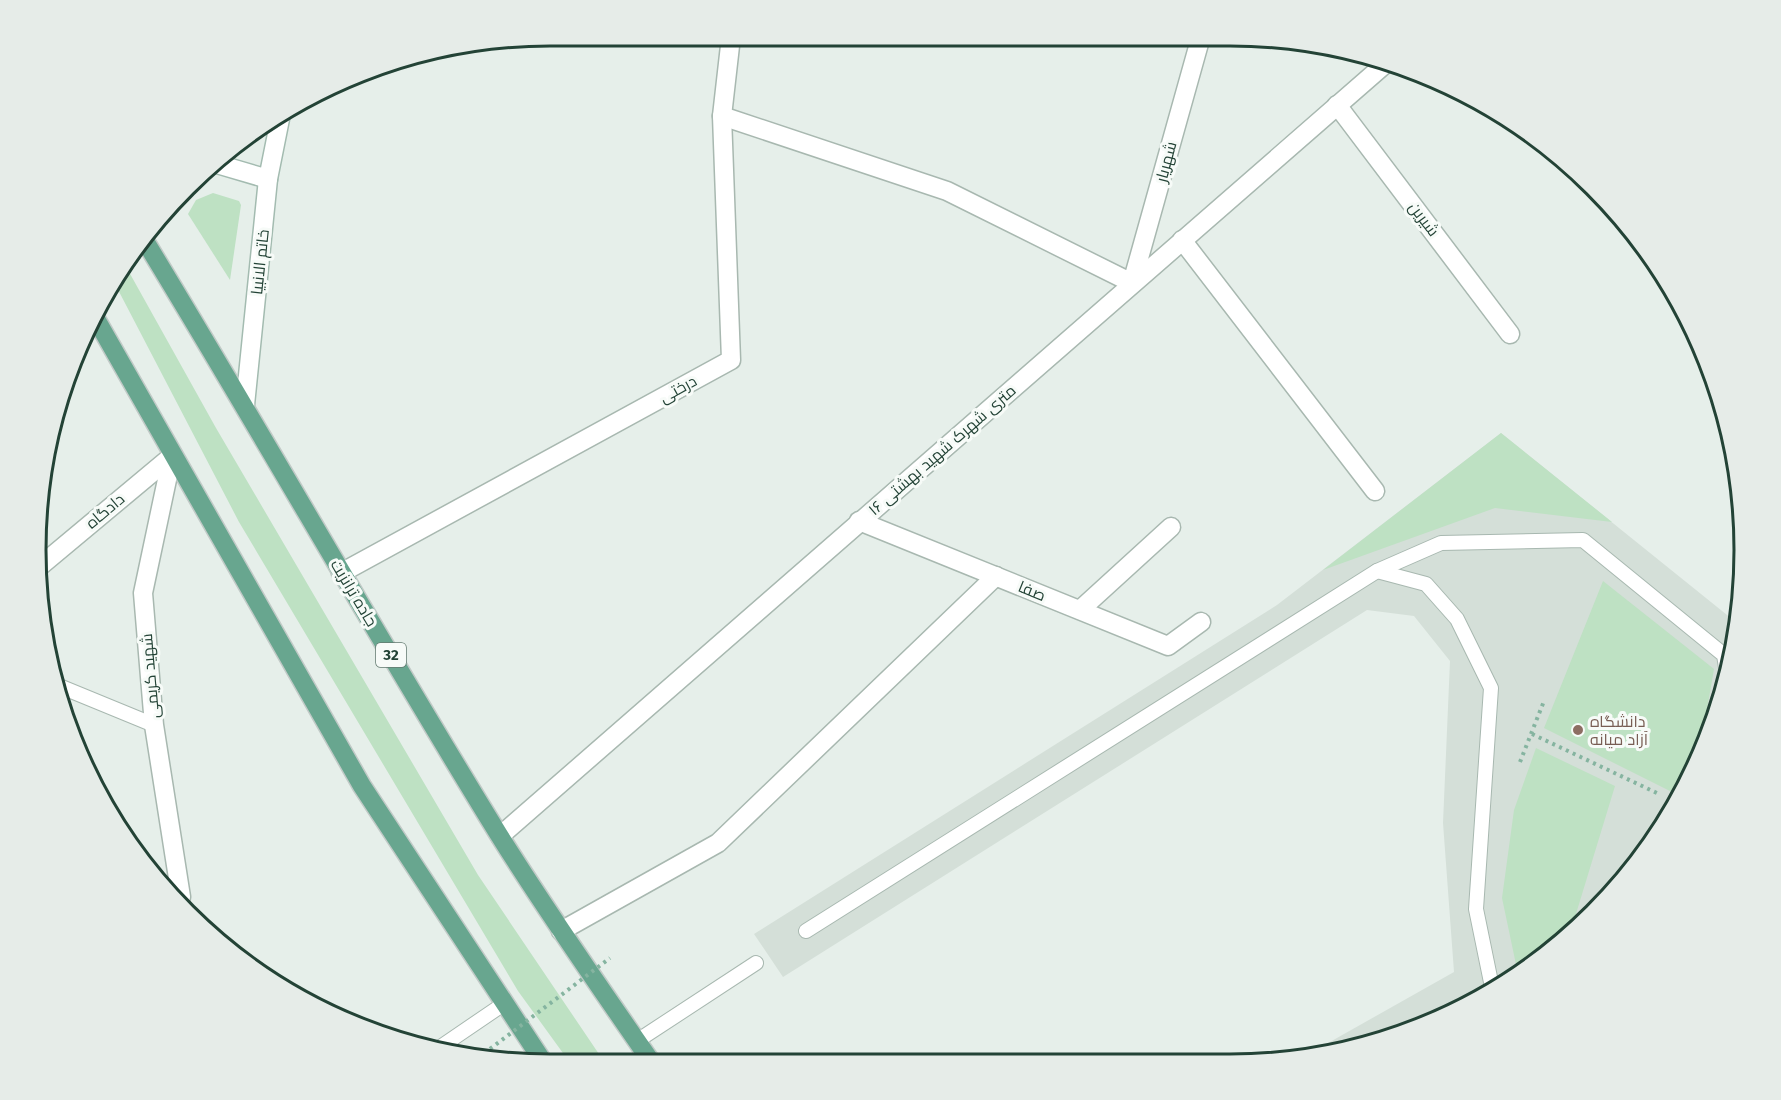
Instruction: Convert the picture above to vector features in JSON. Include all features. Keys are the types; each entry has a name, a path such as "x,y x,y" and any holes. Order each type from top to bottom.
{"main road":[{"name":"جاده ترانزیت","path":"148,247 245,405 341,573 500,836 561,931 646,1054"},
{"path":"99,325 362,786 538,1053"}],"street":[{"name":"درختی","path":"341,573 731,360 722,116 730,46"},
{"name":"شهریار","path":"1132,284 1198,46"},
{"name":"۱۶ متری شهرک شهيد بهشتی","path":"500,836 1379,69"},
{"name":"شیرین","path":"1337,105 1510,334"},
{"path":"722,116 947,190 1132,284"},
{"name":"خاتم الانبیا","path":"245,405 268,179 279,126"},
{"path":"224,166 268,179"},
{"path":"1182,240 1375,491"},
{"name":"دادگاه","path":"47,561 172,456"},
{"name":"شهید کریمی","path":"172,456 143,593 154,725 180,892"},
{"name":"صفا","path":"860,522 1168,646 1201,622"},
{"path":"1080,610 1171,527"},
{"path":"561,931 718,843 996,576"}],"lane":[{"path":"806,931 1377,571 1441,543 1583,540 1723,654"},
{"path":"1377,571 1426,584 1457,619 1491,688 1476,909 1491,981"},
{"path":"67,691 154,725"},
{"path":"637,1041 756,963"},
{"path":"447,1043 505,1003"}],"path":[{"path":"1520,762 1544,701"},
{"path":"1532,734 1662,796"},
{"path":"489,1049 610,958"}],"shaded area":[{"name":"دانشگاه آزاد میانه","path":"1501,433 1730,617 1725,648 1708,712 1683,773 1650,830 1610,882 1563,929 1511,969 1454,1002 1393,1027 1325,1045 1454,972 1443,823 1450,661 1414,616 1367,610 783,977 754,934 1277,605"}],"green space":[{"path":"213,193 239,201 241,205 230,280 188,214 196,200"},
{"path":"129,273 216,428 478,875 599,1054 564,1054 518,991 239,522 118,291"},
{"path":"1501,433 1612,522 1495,508 1323,570"},
{"path":"1603,581 1714,669 1705,719 1683,773 1672,792 1544,728"},
{"path":"1536,748 1615,786 1575,918 1516,965 1502,898 1514,810"}],"place":[{"name":"دانشگاه آزاد میانه","path":"1578,730"}]}
